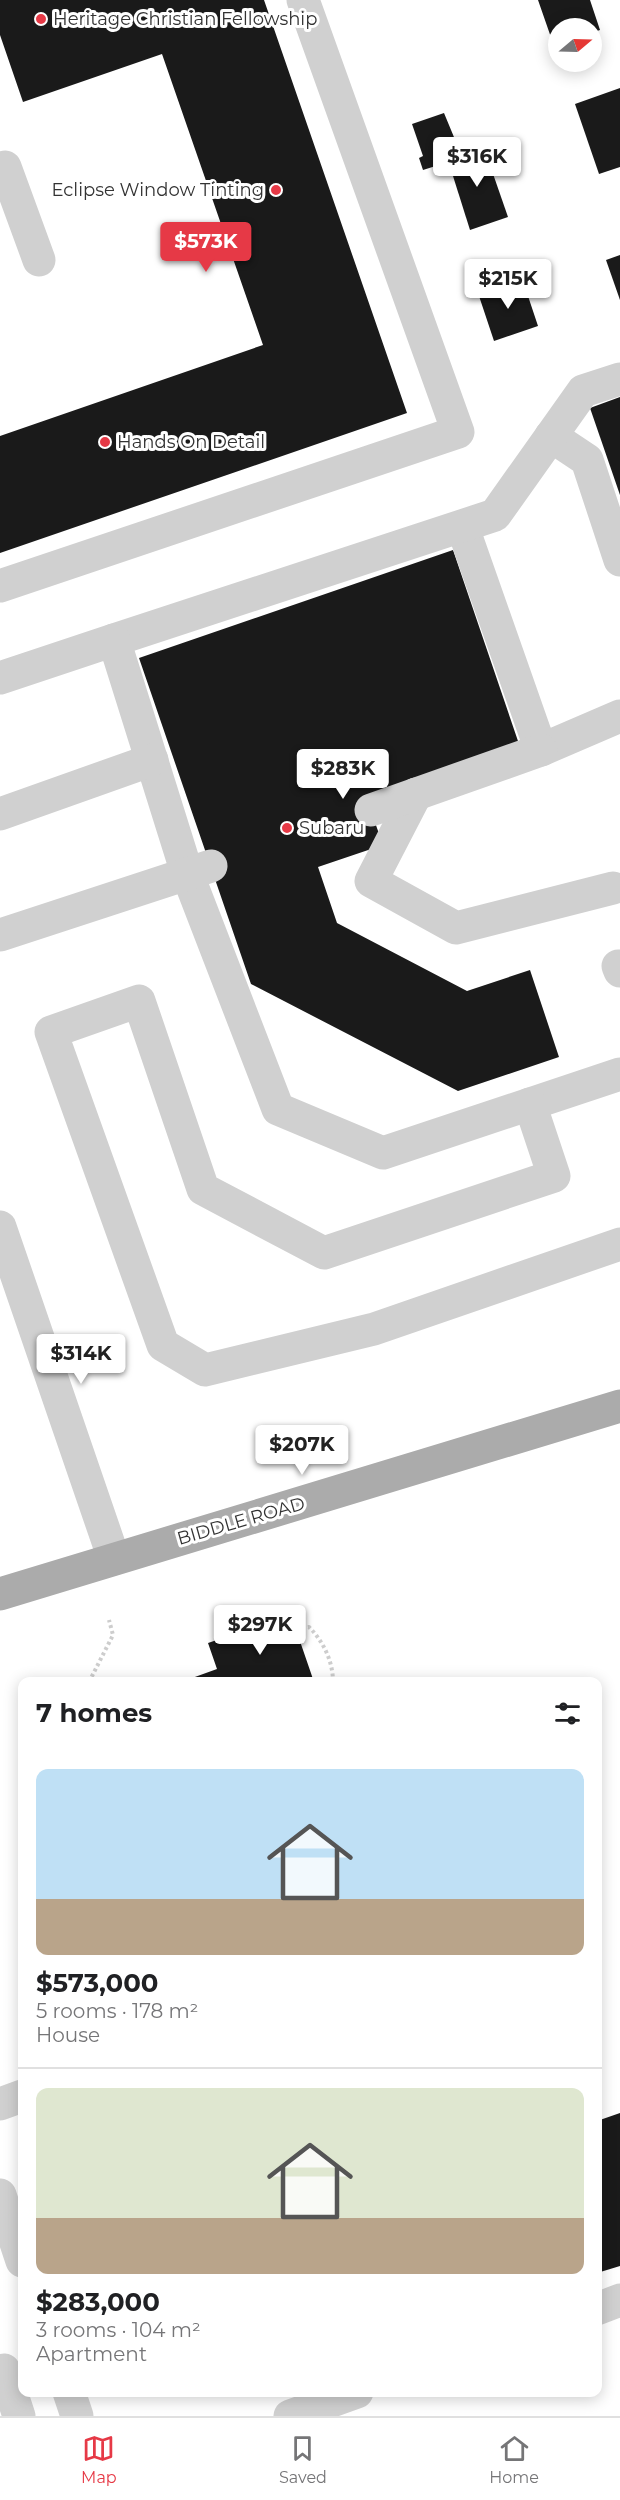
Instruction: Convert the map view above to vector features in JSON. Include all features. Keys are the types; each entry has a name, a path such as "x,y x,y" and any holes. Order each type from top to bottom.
{"main road":[{"name":"BIDDLE ROAD","path":"0,1594 114,1558 493,1447 620,1406"}],"street":[{"path":"0,586 458,432 303,0"},
{"path":"5,167 39,260"},
{"path":"0,678 463,528 495,515 583,392 620,379"},
{"path":"551,436 587,460 620,560"},
{"path":"463,528 541,750"},
{"path":"114,640 152,760 199,870 278,1109 383,1153 620,1074"},
{"path":"371,810 541,750 620,716"},
{"path":"0,814 152,760"},
{"path":"416,794 371,881 456,928 613,888"},
{"path":"0,935 199,870"},
{"path":"531,1104 554,1176 324,1253 203,1189 139,1001 51,1032 163,1345 205,1370 374,1329 620,1244"},
{"path":"0,1227 114,1558"},
{"path":"0,2104 18,2097"},
{"path":"0,2195 18,2246"},
{"path":"602,2306 620,2301"},
{"path":"0,2392 4,2370 19,2416"},
{"path":"71,2397 77,2416"},
{"path":"290,2416 343,2397"}],"path":[{"path":"91,1677 112,1635 108,1620"},
{"path":"296,1629 309,1627 319,1637 327,1654 332,1677"}],"building":[{"path":"0,0 264,0 407,413 0,553 0,436 263,345 162,54 23,102 0,35"},
{"path":"538,0 590,0 596,18 548,18 548,29"},
{"path":"620,88 620,167 599,174 575,104"},
{"path":"444,113 456,142 437,149 442,164 423,170 419,158 423,156 412,124"},
{"path":"483,145 508,217 470,230 447,157"},
{"path":"620,255 620,300 606,260"},
{"path":"522,278 538,326 494,341 478,293"},
{"path":"620,397 620,495 590,408"},
{"name":"Subaru","path":"453,550 519,744 366,797 383,845 318,867 337,923 467,991 530,970 559,1057 458,1091 251,984 139,658"},
{"path":"291,1615 312,1677 195,1677 217,1669 208,1643"},
{"path":"620,2113 620,2266 602,2271 602,2119"}],"place":[{"name":"Heritage Christian Fellowship","path":"41,19"},
{"name":"Eclipse Window Tinting","path":"276,190"},
{"name":"Hands On Detail","path":"105,442"},
{"name":"Subaru","path":"287,828"}]}
